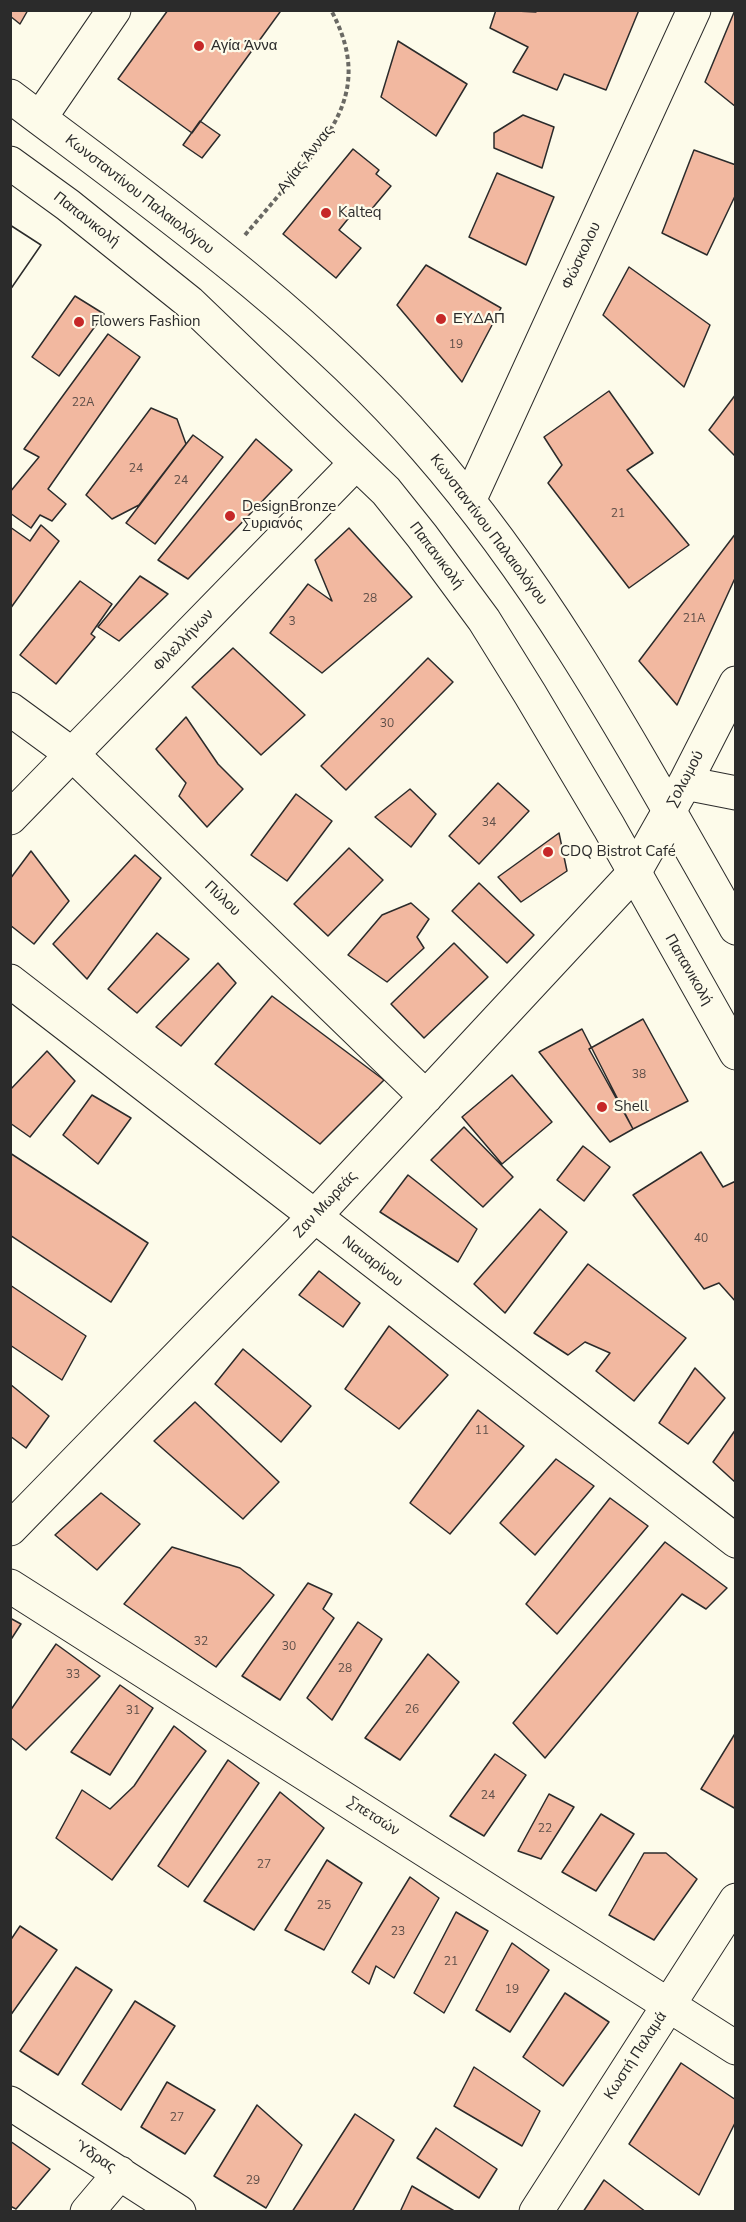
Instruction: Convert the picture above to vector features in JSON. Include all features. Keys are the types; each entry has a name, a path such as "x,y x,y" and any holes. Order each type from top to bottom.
{"street":[{"path":"40,118 114,10"},
{"name":"Φώσκολου","path":"470,501 694,10"},
{"name":"Κωνσταντίνου Παλαιολόγου","path":"10,96 223,260 307,329 366,385 424,447 470,501 564,633 735,928"},
{"name":"Παπανικολή","path":"10,163 68,205 189,303 386,491 408,518 484,620 609,826 735,1053"},
{"name":"Φιλελλήνων","path":"10,819 356,462"},
{"name":"Σολωμού","path":"634,873 685,783 735,683"},
{"name":"Πύλου","path":"10,709 73,755 426,1097"},
{"path":"685,783 735,793"},
{"name":"Ζαν Μωρεάς","path":"10,1529 314,1218 634,873"},
{"name":"Ναυαρίνου","path":"10,981 735,1541"},
{"name":"Σπετσών","path":"10,1586 735,2048"},
{"name":"Κωστή Παλαμά","path":"536,2211 735,1900"},
{"name":"Ύδρας","path":"10,2103 179,2211"},
{"path":"87,2211 120,2173"}],"path":[{"name":"Αγίας Άννας","path":"223,260 314,154 332,129 341,110 345,100 349,69 342,32 331,10"}],"building":[{"path":"10,10 28,10 20,24 10,16"},
{"name":"Αγία Άννα","path":"168,10 278,10 280,12 192,133 118,79"},
{"path":"496,10 536,12 537,10 639,10 606,90 564,74 557,90 513,72 528,47 490,28"},
{"path":"736,10 736,107 705,82"},
{"path":"398,41 467,84 436,136 381,97"},
{"path":"523,115 554,127 542,168 494,148 494,133"},
{"path":"200,121 220,135 202,158 183,145"},
{"name":"Kalteq","path":"353,149 379,170 376,174 391,186 365,217 356,209 339,230 361,248 336,278 283,234"},
{"path":"694,150 736,165 736,194 707,255 662,233"},
{"path":"497,173 554,197 526,265 469,237"},
{"path":"10,225 41,245 10,290"},
{"path":"10,225 41,245 10,290"},
{"path":"426,265 501,308 462,382 397,305"},
{"path":"629,267 710,325 684,387 603,315"},
{"path":"75,296 104,314 59,376 32,357"},
{"path":"108,334 140,357 48,489 66,504 52,521 40,515 31,528 10,513 10,492 39,457 24,449"},
{"path":"609,391 653,453 627,470 689,545 629,588 548,483 562,465 544,437"},
{"path":"736,394 736,457 709,430"},
{"path":"151,408 177,419 186,444 139,505 112,519 86,495"},
{"path":"193,435 223,457 155,544 126,523"},
{"path":"256,439 292,470 188,579 158,560"},
{"path":"41,525 59,541 10,609 10,527 30,541"},
{"path":"349,528 412,597 322,673 270,633 308,584 332,601 315,560"},
{"path":"736,533 736,576 677,705 639,661"},
{"path":"140,576 168,594 119,641 98,627"},
{"path":"80,581 112,604 91,634 95,637 56,684 20,655"},
{"path":"233,648 305,715 261,755 192,687"},
{"path":"428,658 453,682 346,790 321,766"},
{"path":"186,717 218,764 243,789 207,827 179,796 186,783 156,749"},
{"path":"498,783 529,811 479,864 449,836"},
{"path":"410,789 436,814 411,847 375,817"},
{"path":"296,794 332,821 287,881 251,855"},
{"name":"CDQ Bistrot Café","path":"559,833 567,871 521,902 498,877"},
{"path":"349,848 383,880 328,936 294,904"},
{"path":"31,851 69,901 34,944 10,925 10,879"},
{"path":"135,855 161,878 87,979 53,944"},
{"path":"479,883 534,935 507,963 452,911"},
{"path":"411,903 429,919 417,937 424,948 387,982 348,955 382,915"},
{"path":"157,933 189,959 137,1013 108,989"},
{"path":"454,943 488,977 424,1038 391,1004"},
{"path":"218,963 236,983 181,1046 156,1027"},
{"path":"272,996 384,1080 320,1144 215,1064"},
{"path":"643,1019 688,1101 633,1129 589,1049"},
{"path":"582,1029 633,1129 610,1142 539,1052"},
{"path":"47,1051 75,1081 30,1137 10,1123 10,1090"},
{"path":"512,1075 552,1122 502,1164 462,1117"},
{"path":"92,1095 131,1118 98,1164 63,1135"},
{"path":"464,1127 513,1177 483,1207 431,1160"},
{"path":"583,1146 610,1167 584,1201 557,1180"},
{"path":"701,1152 723,1187 736,1181 736,1302 719,1283 704,1289 633,1195"},
{"path":"10,1153 148,1243 111,1302 10,1235"},
{"path":"408,1175 477,1229 458,1262 380,1212"},
{"path":"540,1209 567,1232 505,1313 474,1284"},
{"path":"588,1264 686,1338 634,1401 596,1371 610,1353 585,1342 568,1355 534,1333"},
{"path":"319,1271 360,1303 343,1327 299,1295"},
{"path":"10,1285 86,1336 62,1380 10,1345"},
{"path":"389,1326 448,1375 399,1429 345,1389"},
{"path":"243,1349 311,1406 281,1442 215,1384"},
{"path":"695,1368 725,1398 688,1444 659,1423"},
{"path":"10,1384 49,1416 26,1448 10,1436"},
{"path":"195,1402 279,1482 243,1519 154,1441"},
{"path":"478,1410 524,1446 450,1534 410,1503"},
{"path":"736,1429 736,1483 713,1462"},
{"path":"556,1459 594,1486 535,1555 500,1523"},
{"path":"101,1493 140,1524 97,1570 55,1535"},
{"path":"610,1498 648,1526 557,1634 526,1604"},
{"path":"665,1542 727,1588 706,1609 682,1594 545,1758 513,1723"},
{"path":"172,1547 240,1568 274,1595 216,1667 124,1604"},
{"path":"308,1583 332,1594 323,1609 334,1618 280,1700 242,1676"},
{"path":"10,1618 21,1624 10,1641"},
{"path":"358,1622 382,1639 332,1720 307,1698"},
{"path":"56,1644 100,1676 26,1750 10,1737 10,1711"},
{"path":"428,1654 459,1682 400,1760 365,1738"},
{"path":"120,1685 153,1708 110,1775 71,1752"},
{"path":"174,1726 206,1751 112,1880 56,1838 82,1790 110,1809 134,1786"},
{"path":"736,1732 736,1809 701,1789"},
{"path":"495,1754 526,1775 484,1836 450,1816"},
{"path":"228,1760 259,1783 188,1887 158,1866"},
{"path":"280,1792 324,1828 254,1930 204,1901"},
{"path":"549,1794 574,1807 541,1859 518,1851"},
{"path":"601,1814 634,1834 596,1891 562,1872"},
{"path":"644,1853 666,1853 697,1879 654,1940 609,1915"},
{"path":"327,1860 362,1883 324,1950 285,1930"},
{"path":"410,1877 439,1898 394,1978 376,1966 369,1984 352,1972"},
{"path":"456,1912 488,1931 444,2013 414,1993"},
{"path":"20,1926 57,1950 10,2016 10,1941"},
{"path":"512,1943 549,1970 510,2032 476,2010"},
{"path":"76,1967 112,1990 58,2075 20,2051"},
{"path":"565,1993 609,2022 563,2086 523,2057"},
{"path":"135,2001 175,2026 121,2110 82,2084"},
{"path":"681,2063 736,2100 736,2121 699,2195 629,2144"},
{"path":"474,2067 540,2111 522,2146 454,2106"},
{"path":"167,2082 215,2110 185,2154 141,2127"},
{"path":"257,2105 302,2145 266,2208 214,2176"},
{"path":"355,2114 394,2140 352,2212 292,2212"},
{"path":"436,2128 497,2169 479,2198 417,2158"},
{"path":"10,2141 50,2169 16,2209 10,2206"},
{"path":"604,2180 646,2212 583,2212"},
{"path":"412,2186 456,2212 400,2212"}],"place":[{"name":"Αγία Άννα","path":"199,46"},
{"name":"Kalteq","path":"326,213"},
{"name":"ΕΥΔΑΠ","path":"441,319"},
{"name":"Flowers Fashion","path":"79,322"},
{"name":"DesignBronze Συριανός","path":"230,516"},
{"name":"CDQ Bistrot Café","path":"548,852"},
{"name":"Shell","path":"602,1107"}]}
